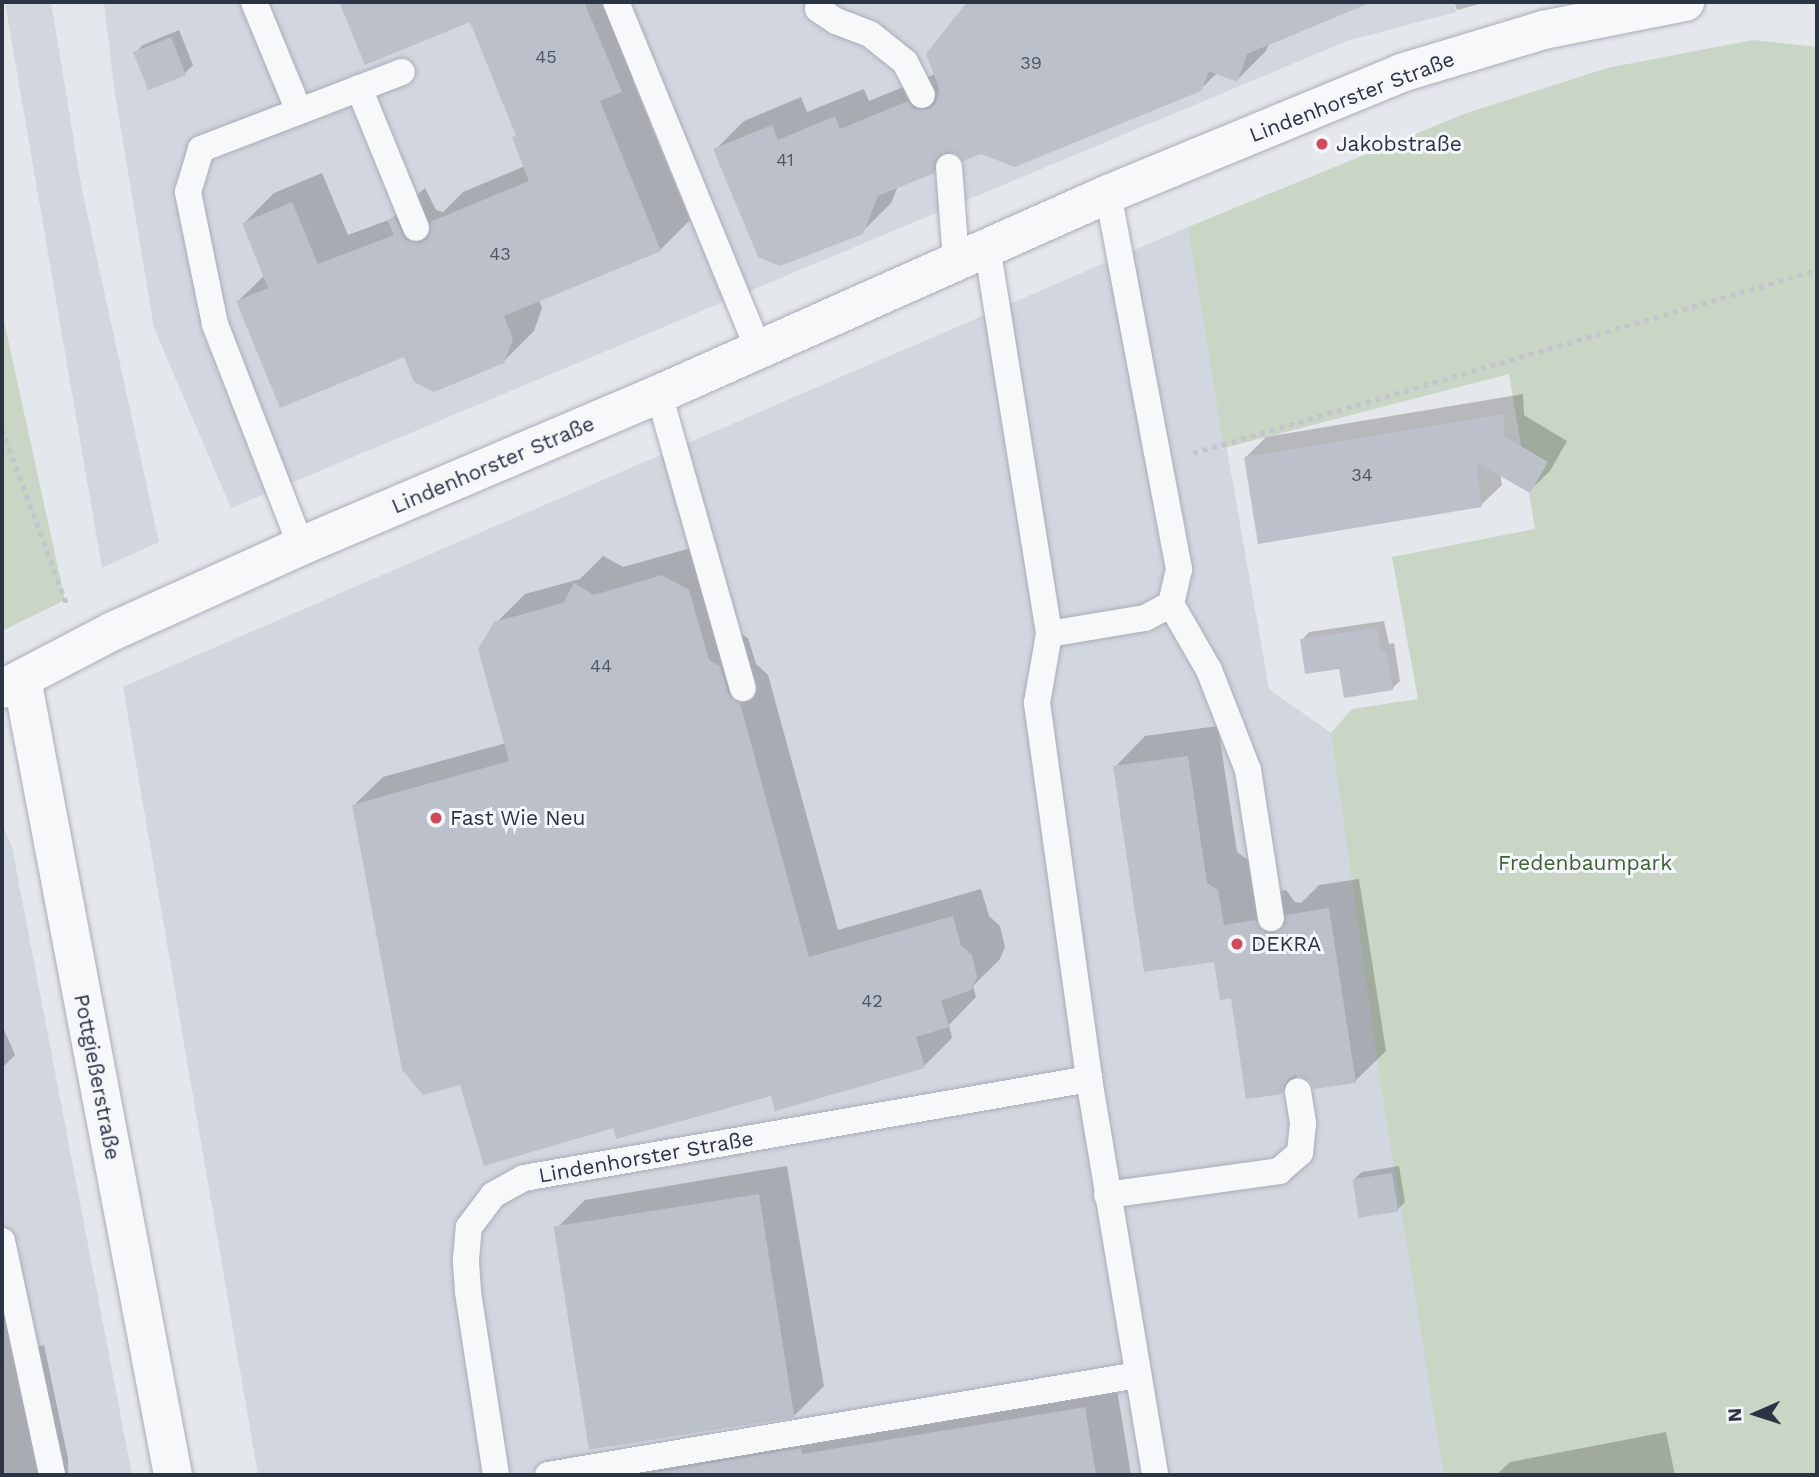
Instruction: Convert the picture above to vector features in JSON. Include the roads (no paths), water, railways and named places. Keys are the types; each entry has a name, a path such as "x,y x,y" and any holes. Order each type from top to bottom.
{"street":[{"name":"Lindenhorster Straße","path":"12,684 113,631 301,547 659,394 1108,194 1401,74 1543,30 1685,2"},
{"name":"Pottgießerstraße","path":"12,684 173,1475"}],"lane":[{"path":"254,2 299,111"},
{"path":"616,2 758,349"},
{"path":"818,9 836,21 870,34 905,62 922,95"},
{"path":"301,547 215,324 188,191 201,149 402,72"},
{"path":"359,88 416,228"},
{"path":"949,167 972,253 1049,634 1037,703 1088,1079 1155,1475"},
{"path":"1108,194 1179,569 1171,604 1209,670 1248,770 1271,918"},
{"path":"659,394 743,688"},
{"path":"1049,634 1145,618 1171,604"},
{"name":"Lindenhorster Straße","path":"496,1475 468,1291 466,1259 469,1227 493,1195 524,1178 1088,1079"},
{"path":"1107,1195 1279,1171 1300,1153 1303,1123 1298,1091"},
{"path":"2,1241 51,1475"},
{"path":"548,1475 1138,1375"}],"place":[{"name":"Jakobstraße","path":"1322,144"},
{"name":"Fast Wie Neu","path":"436,818"},
{"name":"DEKRA","path":"1237,944"}],"park label":[{"name":"Fredenbaumpark","path":"1585,863"}]}
